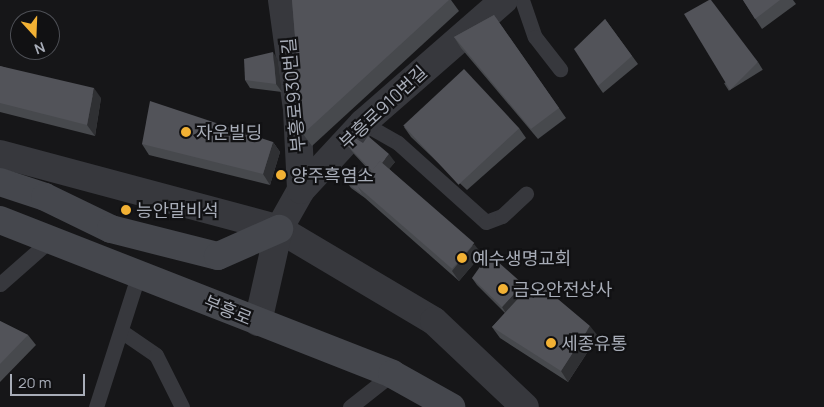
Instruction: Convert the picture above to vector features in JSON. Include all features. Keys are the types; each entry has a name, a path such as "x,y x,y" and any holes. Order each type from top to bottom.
{"main road":[{"path":"0,182 45,197 111,229 218,256 279,229"},
{"name":"부흥로","path":"0,220 392,374 452,407"}],"street":[{"name":"부흥로930번길","path":"282,0 297,110 301,190"},
{"name":"부흥로910번길","path":"258,322 279,229 301,190 363,123 504,0"},
{"path":"0,154 279,229 434,321 525,407"}],"lane":[{"path":"522,0 535,37 560,69"},
{"path":"363,123 398,143 486,222 502,216 526,194"},
{"path":"0,284 50,240"},
{"path":"96,407 139,273"},
{"path":"121,331 156,355 182,407"},
{"path":"350,407 392,374"}],"building":[{"path":"292,0 449,0 303,134"},
{"path":"711,0 758,62 730,90 684,14"},
{"path":"743,0 780,0 755,19"},
{"path":"494,15 559,108 531,129 454,37"},
{"path":"605,19 632,56 598,86 574,49"},
{"path":"273,52 276,84 245,80 244,59"},
{"path":"0,66 94,88 87,125 0,103"},
{"path":"464,69 519,128 459,185 403,126"},
{"name":"자운빌딩","path":"150,101 273,142 263,174 142,144"},
{"path":"368,136 389,154 372,171 348,146 355,138 363,143"},
{"path":"380,161 474,243 452,269 358,187"},
{"path":"364,166 371,172 358,187 362,194 348,184"},
{"name":"금오안전상사","path":"489,254 523,284 502,307 472,278"},
{"name":"세종유통","path":"546,289 590,326 561,371 492,327 525,291 533,298"},
{"path":"0,321 28,335 0,364"}],"place":[{"name":"자운빌딩","path":"186,132"},
{"name":"양주흑염소","path":"281,175"},
{"name":"능안말비석","path":"126,210"},
{"name":"예수생명교회","path":"462,258"},
{"name":"금오안전상사","path":"503,289"},
{"name":"세종유통","path":"551,343"}]}
